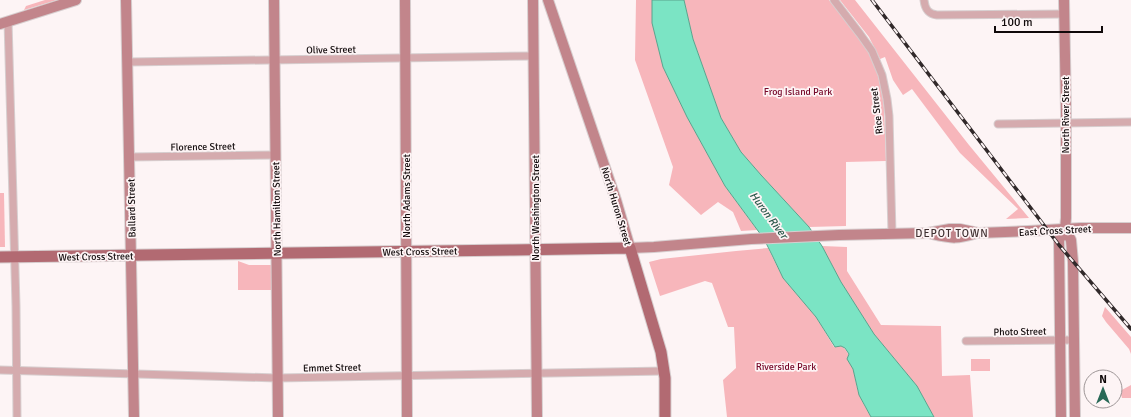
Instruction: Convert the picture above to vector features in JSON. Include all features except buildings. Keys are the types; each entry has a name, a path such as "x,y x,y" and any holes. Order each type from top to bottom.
{"main road":[{"name":"West Cross Street","path":"0,258 630,248"},
{"name":"North Huron Street","path":"630,248 661,352 664,371 665,417"}],"street":[{"path":"17,417 14,257 4,23 76,0"},
{"name":"Ballard Street","path":"126,0 134,417"},
{"name":"North Hamilton Street","path":"274,0 278,417"},
{"name":"North Adams Street","path":"404,0 407,417"},
{"name":"North Washington Street","path":"533,0 537,417"},
{"name":"North Huron Street","path":"548,0 616,200 630,248"},
{"name":"Rice Street","path":"834,0 872,52 882,75 889,116 892,234"},
{"path":"924,0 925,7 928,12 937,15 1064,14"},
{"name":"North River Street","path":"1061,417 1059,240 1065,229 1066,218 1064,0"},
{"name":"Olive Street","path":"128,62 533,56"},
{"path":"998,124 1131,122"},
{"name":"Florence Street","path":"130,157 275,155"},
{"name":"East Cross Street","path":"839,235 928,234 960,238 979,233 1081,228 1131,228"},
{"name":"North River Street","path":"1065,229 1071,240 1073,262 1075,417"},
{"name":"West Cross Street","path":"630,248 751,239 839,235"},
{"name":"Photo Street","path":"966,341 1074,340"},
{"name":"Emmet Street","path":"0,370 278,378 664,371"}],"green space":[{"path":"45,0 57,0 24,10 26,6"},
{"path":"636,0 652,0 652,23 663,67 687,117 725,186 757,230 741,231 733,212 718,202 701,215 669,185 673,167 635,60"},
{"name":"Frog Island Park","path":"684,0 829,0 866,48 876,68 882,92 886,161 846,162 846,226 809,227 741,152 721,118 693,39"},
{"path":"840,0 855,0 969,145 1029,218 1006,219 1018,209 960,153 912,89 903,95 893,80 885,57 880,59 869,37"},
{"path":"0,193 4,193 5,247 0,247"},
{"path":"822,246 847,247 847,271 881,325 941,326 942,376 970,375 973,417 934,417 917,386 874,334 841,282"},
{"name":"Riverside Park","path":"768,248 783,278 816,317 834,347 841,346 849,355 859,394 871,417 727,417 723,380 736,368 734,327 728,327 712,283 705,281 660,296 649,262 661,259"},
{"path":"238,261 249,265 273,265 271,273 271,290 238,290"},
{"path":"1105,307 1131,337 1131,354 1129,349 1102,316"},
{"path":"971,359 990,359 990,371 971,371"},
{"path":"1131,385 1131,398 1123,398 1123,389"}],"water":[{"name":"Huron River","path":"652,0 684,0 693,39 721,118 741,152 809,227 822,246 841,282 874,334 917,386 934,417 871,417 859,395 853,369 847,359 849,354 845,348 841,346 835,347 816,317 783,278 764,239 725,186 687,117 663,67 652,23"}],"railway":[{"path":"872,0 1059,245 1131,329"}],"district":[{"name":"DEPOT TOWN","path":"952,233"}]}
